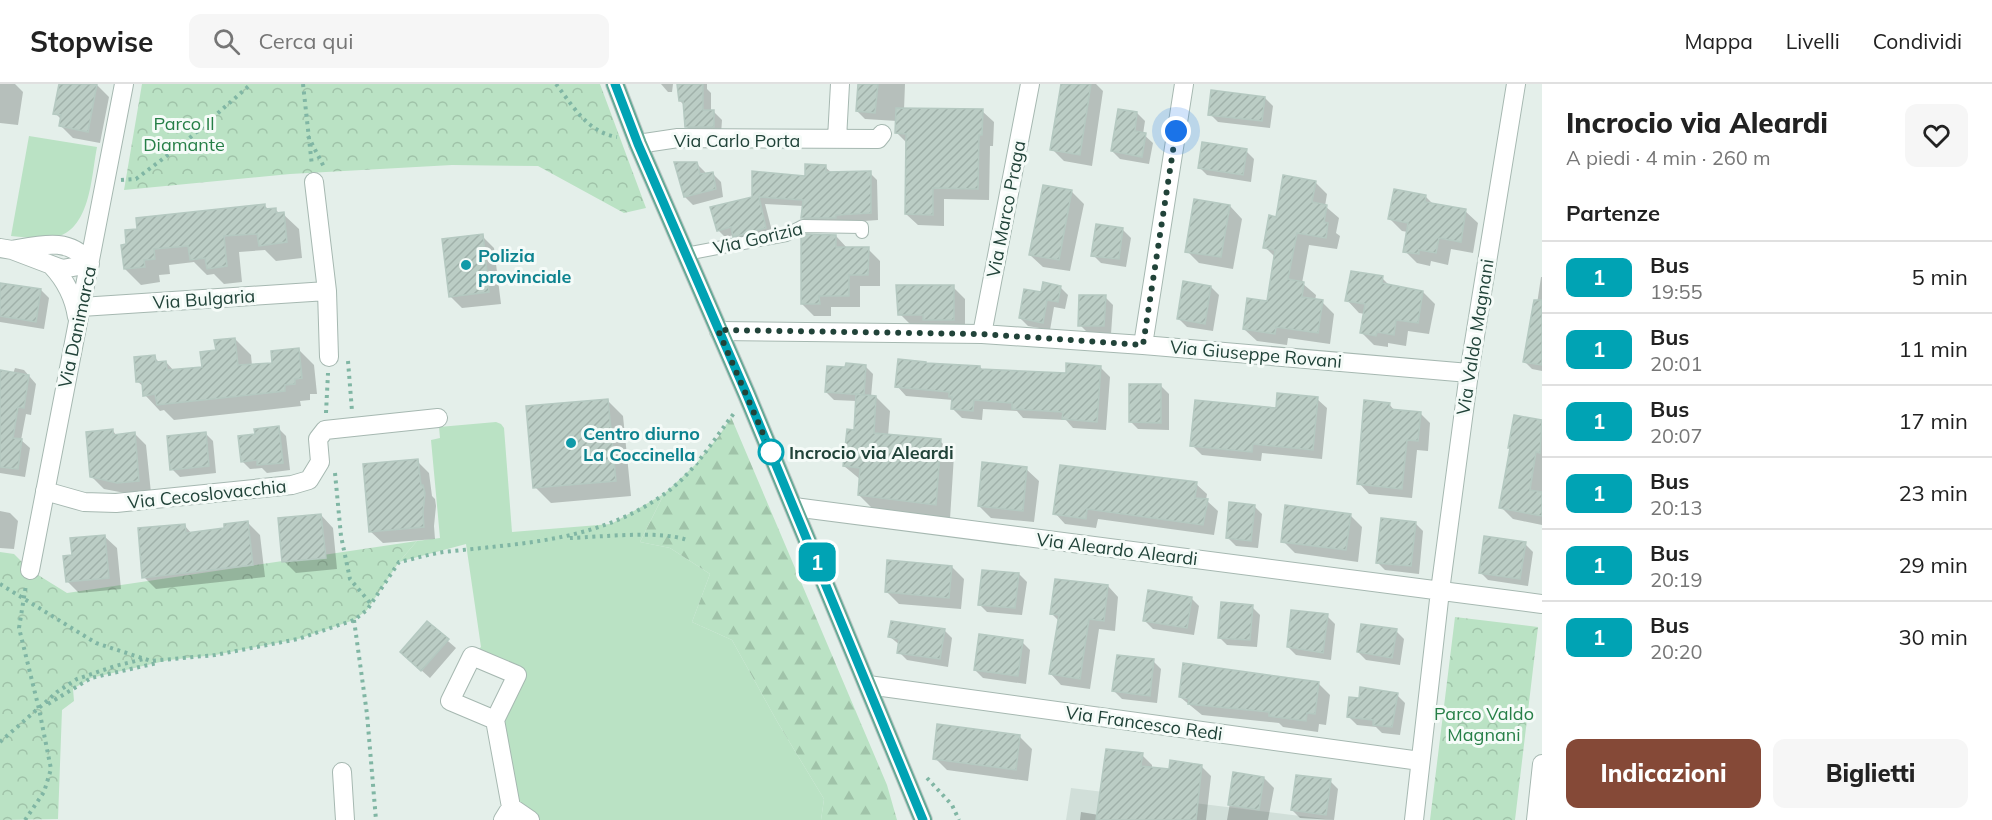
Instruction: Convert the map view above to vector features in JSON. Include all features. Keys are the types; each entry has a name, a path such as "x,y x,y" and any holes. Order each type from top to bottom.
{"main road":[{"name":"Via Gorizia","path":"615,84 794,507 923,820"}],"street":[{"name":"Via Danimarca","path":"30,570 124,84"},
{"path":"837,139 840,84"},
{"name":"Via Marco Praga","path":"982,334 1030,84"},
{"path":"1143,345 1184,84"},
{"name":"Via Valdo Magnani","path":"1440,591 1469,373 1515,84"},
{"name":"Via Carlo Porta","path":"636,138 878,140 882,134"},
{"path":"314,182 327,291 329,357"},
{"path":"65,245 78,238 88,228 103,200"},
{"path":"53,244 65,245 85,256 90,264 72,268 52,266 6,249 53,244"},
{"path":"52,266 62,277 71,293 77,326"},
{"name":"Via Bulgaria","path":"81,307 327,291"},
{"name":"Via Giuseppe Rovani","path":"718,330 982,334 1143,345 1469,373"},
{"path":"325,430 438,418"},
{"name":"Via Cecoslovacchia","path":"45,491 84,502 116,503 292,485 309,480 320,462 318,439 325,430"},
{"name":"Via Aleardo Aleardi","path":"794,507 1542,604"},
{"path":"1413,820 1440,591"},
{"name":"Via Francesco Redi","path":"868,685 1420,761"},
{"path":"495,720 507,814 530,820"},
{"path":"1536,820 1542,764"},
{"path":"342,772 345,820"}],"lane":[{"name":"Via Gorizia","path":"686,254 786,235 802,226 862,227 862,232"}],"path":[{"path":"107,178 127,181 136,179 184,143 251,84"},
{"path":"303,84 314,182"},
{"path":"556,84 588,124 604,135 636,138"},
{"path":"325,430 329,357"},
{"path":"0,584 96,643 151,661 215,655 298,639 354,620 367,610 399,562 441,553 574,536 611,524 664,494 695,465 719,436 747,395"},
{"path":"551,539 632,536 679,537 687,540"},
{"path":"25,820 44,792 51,769 19,628 23,597 30,570"},
{"path":"354,620 367,714 376,820"},
{"path":"0,742 57,692 77,679 144,659"},
{"path":"39,709 91,678 169,660"}],"shaded area":[{"path":"1071,788 1333,820 1066,820"}],"green space":[{"name":"Parco Il Diamante","path":"142,84 600,84 646,208 624,213 538,166 452,165 290,174 124,190"},
{"path":"29,136 97,147 87,201 82,214 66,233 53,238 11,236"},
{"path":"731,417 887,785 897,820 821,820 824,799 732,640 692,622 710,574 670,548 640,542 664,494 695,465"},
{"path":"496,422 504,428 512,532 611,524 664,494 640,542 670,548 710,574 692,622 732,640 824,799 821,820 535,820 511,807 495,720 517,675 472,656 481,647 466,544 399,562 417,541 440,538 431,440 440,438 439,427"},
{"path":"417,541 399,562 367,610 354,620 298,639 215,655 169,660 91,678 73,689 74,701 62,710 58,819 0,820 0,552 14,554 30,570 67,593"},
{"name":"Parco Valdo Magnani","path":"1455,617 1538,627 1515,820 1430,820"}],"building":[{"path":"59,84 97,84 88,132 59,126 61,115 53,114"},
{"path":"677,84 703,84 703,110 714,110 714,127 685,127 683,101 679,101"},
{"path":"858,84 878,84 875,113 856,111"},
{"path":"1061,84 1091,84 1080,155 1050,150"},
{"path":"1211,90 1265,97 1262,121 1208,115"},
{"path":"896,108 983,109 982,135 979,135 978,189 933,188 933,215 905,214 906,134 895,133"},
{"path":"1118,109 1137,112 1135,131 1146,133 1142,157 1111,151"},
{"path":"1202,142 1247,149 1243,175 1198,168"},
{"path":"674,162 697,162 700,174 713,172 716,189 684,197"},
{"path":"805,164 826,165 826,172 871,171 871,213 836,215 836,218 801,218 803,200 759,197 766,228 733,237 731,227 717,231 710,207 752,197 752,171 805,176"},
{"path":"1283,175 1316,181 1312,202 1327,205 1324,222 1328,223 1326,238 1297,233 1288,279 1304,282 1302,297 1323,300 1318,333 1276,327 1275,334 1243,329 1247,298 1267,301 1275,250 1263,248 1269,215 1276,217"},
{"path":"1043,185 1072,190 1059,260 1029,255"},
{"path":"1394,189 1426,195 1425,202 1466,209 1461,242 1439,238 1436,253 1419,250 1419,254 1403,252 1408,223 1388,219"},
{"path":"1194,199 1230,205 1221,257 1185,252"},
{"path":"265,204 265,209 276,208 276,213 284,212 287,242 259,246 257,234 224,236 227,266 207,269 205,258 190,260 188,246 154,249 155,259 144,260 145,267 124,269 121,245 126,244 125,230 137,229 136,218"},
{"path":"1096,224 1123,228 1119,259 1091,256"},
{"name":"Polizia provinciale","path":"483,234 489,292 449,297 442,239"},
{"path":"805,234 836,235 836,247 869,247 868,275 849,275 849,296 819,296 820,304 801,304 801,236"},
{"path":"1351,271 1383,276 1382,283 1423,291 1418,323 1396,320 1394,335 1377,332 1376,336 1360,333 1365,304 1345,301"},
{"path":"1183,281 1211,286 1205,324 1177,319"},
{"path":"1043,282 1061,286 1058,302 1047,300 1043,323 1019,318 1024,289 1041,292"},
{"path":"0,283 41,289 36,322 0,316"},
{"path":"896,285 954,285 954,320 923,320 923,315 898,315"},
{"path":"1079,295 1106,295 1104,326 1078,326"},
{"path":"1534,300 1542,300 1542,365 1523,362"},
{"path":"235,338 238,365 272,363 271,351 299,348 302,378 295,379 295,384 285,385 285,391 157,405 155,394 143,396 142,382 136,382 134,357 155,355 156,362 166,361 167,370 202,367 200,352 216,350 214,340"},
{"path":"898,359 980,366 980,369 1066,373 1066,363 1101,366 1097,422 1062,419 1063,412 1012,409 1012,403 974,400 973,411 951,409 952,397 949,397 949,392 895,387"},
{"path":"846,363 866,365 864,395 825,392 827,366 845,367"},
{"path":"0,370 29,375 24,408 18,407 13,438 22,439 18,469 0,467"},
{"path":"1129,384 1161,384 1161,423 1129,422"},
{"path":"1277,393 1318,397 1313,450 1253,444 1252,452 1190,446 1195,400 1276,408"},
{"path":"856,394 876,396 874,433 941,439 936,505 858,495 860,468 843,466 847,429 854,430"},
{"name":"Centro diurno La Coccinella","path":"608,399 616,481 533,488 526,406"},
{"path":"1364,400 1390,403 1389,409 1421,412 1418,441 1407,440 1402,489 1357,484"},
{"path":"1514,415 1542,420 1540,453 1536,452 1530,490 1542,492 1542,516 1499,508"},
{"path":"279,426 283,463 257,465 257,460 241,462 238,436 255,434 254,429"},
{"path":"113,429 113,435 135,432 139,481 117,483 90,477 86,432"},
{"path":"206,432 209,466 170,470 167,436"},
{"path":"418,459 421,485 425,493 424,527 369,532 363,464"},
{"path":"982,462 1027,467 1023,511 978,506"},
{"path":"1060,465 1197,482 1195,498 1208,499 1203,525 1087,509 1086,519 1053,514"},
{"path":"1229,502 1255,505 1251,541 1226,538"},
{"path":"1285,505 1351,514 1346,550 1281,542"},
{"path":"321,514 326,558 282,562 278,518"},
{"path":"1381,518 1416,522 1411,566 1376,563"},
{"path":"248,521 253,565 142,578 138,528 185,524 186,533 224,528 224,524"},
{"path":"105,535 109,578 66,582 63,556 72,555 70,538"},
{"path":"1484,536 1526,542 1520,579 1479,573"},
{"path":"887,560 952,566 949,598 885,592"},
{"path":"982,570 1019,573 1015,608 978,605"},
{"path":"1055,579 1108,585 1104,621 1089,619 1080,679 1049,674 1059,615 1050,614"},
{"path":"1148,590 1192,597 1187,628 1143,621"},
{"path":"1221,602 1253,605 1250,640 1218,638"},
{"path":"1291,610 1328,614 1323,653 1287,647"},
{"path":"427,621 449,639 421,671 400,652"},
{"path":"891,621 945,629 940,659 897,653 899,639 888,637"},
{"path":"1361,624 1397,629 1392,658 1357,652"},
{"path":"979,634 1023,640 1018,676 974,670"},
{"path":"1117,655 1154,659 1150,696 1112,691"},
{"path":"1183,663 1319,682 1315,714 1307,713 1306,721 1269,716 1269,712 1188,704 1189,699 1179,697"},
{"path":"1360,687 1398,693 1392,727 1373,725 1373,720 1347,717 1349,697 1359,698"},
{"path":"937,724 1020,735 1016,770 933,759"},
{"path":"1106,749 1143,753 1141,766 1169,769 1170,760 1202,765 1196,820 1096,820"},
{"path":"1233,772 1264,777 1259,810 1228,805"},
{"path":"1296,775 1331,779 1326,815 1291,810"}],"bus line":[{"name":"1","path":"615,84 638,144 747,395 923,820"}],"place":[{"name":"Polizia provinciale","path":"466,265"},
{"name":"Centro diurno La Coccinella","path":"571,443"},
{"name":"Incrocio via Aleardi","path":"771,452"}],"route":[{"path":"771,452 718,330 982,334 1143,345 1176,131"}]}
